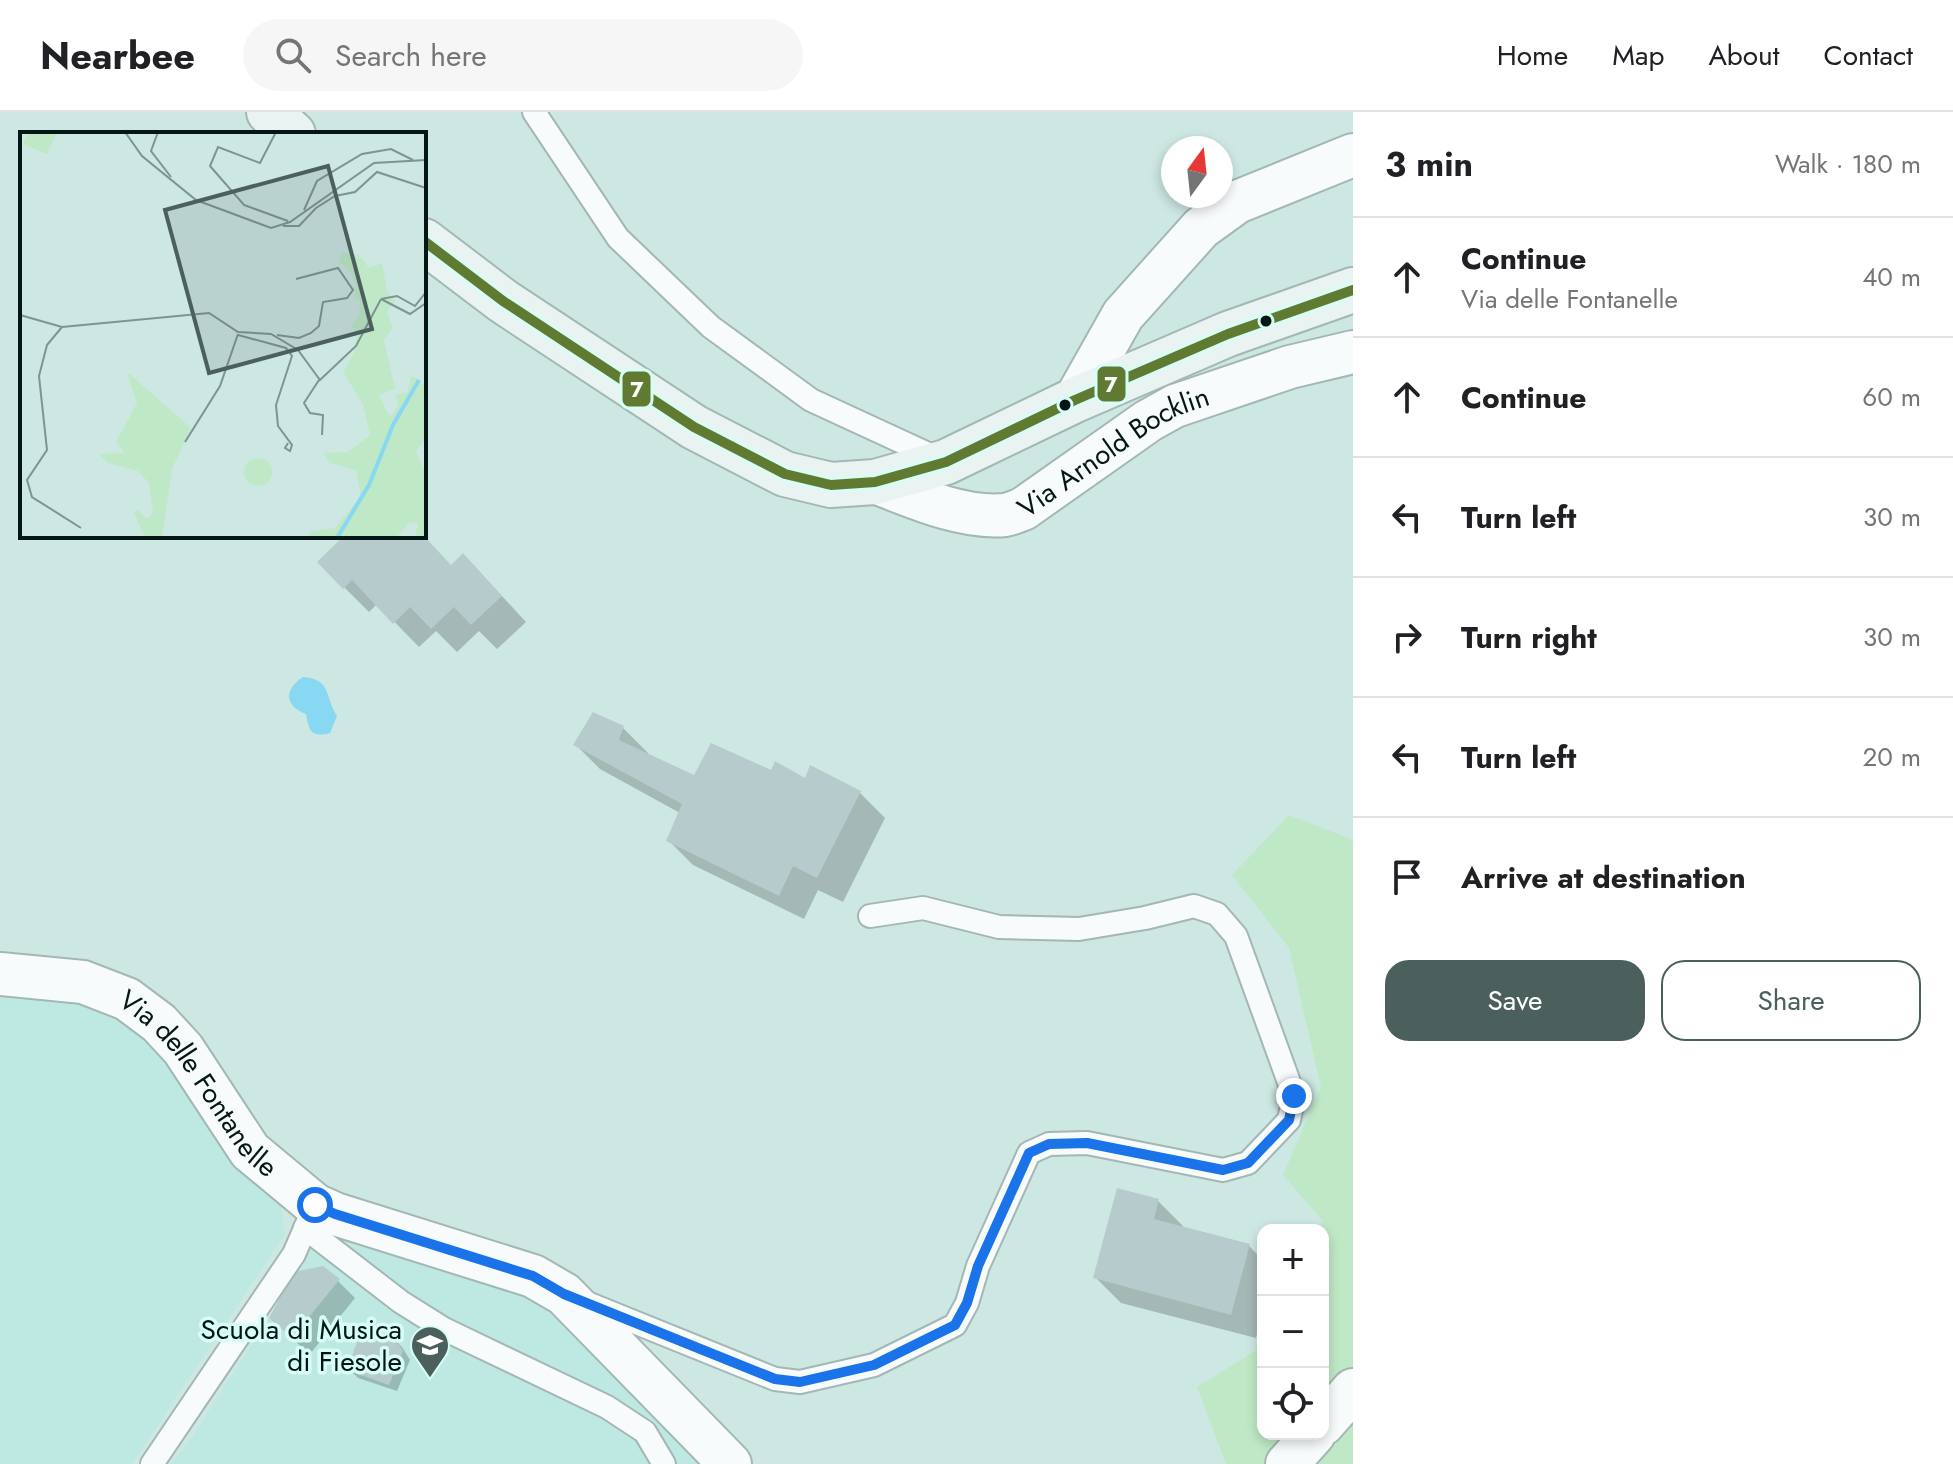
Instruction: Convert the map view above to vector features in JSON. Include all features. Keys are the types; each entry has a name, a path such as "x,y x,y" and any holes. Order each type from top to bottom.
{"main road":[{"path":"269,112 291,132"},
{"path":"426,243 503,301 694,427 785,474 831,485 875,482 946,462 1075,400 1228,334 1353,290"}],"street":[{"path":"1075,400 1123,315 1201,228 1237,202 1353,155"},
{"name":"Via Arnold Bocklin","path":"875,482 936,506 1007,515 1023,509 1148,421 1175,406 1290,367 1353,352"},
{"name":"Via delle Fontanelle","path":"0,974 83,982 127,999 159,1023 183,1049 250,1151 310,1217 335,1214 533,1276 564,1294 730,1464"},
{"path":"1329,1417 1353,1390"},
{"path":"1287,1464 1309,1440"}],"lane":[{"path":"534,112 618,238 711,327 811,400 946,462"},
{"path":"564,1294 775,1379 800,1382 874,1365 955,1325 1029,1153 1049,1144 1087,1143 1223,1170 1248,1163 1289,1120 1294,1096 1236,936 1217,914 1194,906 1079,929 999,927 923,908 870,916"},
{"path":"152,1464 294,1254 310,1217 401,1302 444,1329 607,1407 645,1432 664,1464"}],"shaded area":[{"path":"1289,815 1353,840 1353,1464 1226,1464 1197,1387 1257,1350 1257,1440 1329,1440 1329,1224 1322,1224 1323,1221 1283,1175 1321,1087 1289,948 1232,875"},
{"path":"0,983 107,999 151,1032 279,1189 285,1234 132,1464 0,1464"},
{"name":"Scuola di Musica di Fiesole","path":"323,1222 508,1283 553,1306 714,1464 171,1464 269,1318"}],"water":[{"path":"303,677 319,681 326,690 337,716 330,733 319,735 312,732 306,714 290,702 292,687"}],"building":[{"path":"342,538 426,538 451,565 463,553 502,596 471,625 454,607 431,629 410,607 393,624 352,580 343,589 317,562"},
{"path":"593,712 624,726 619,740 694,775 711,743 771,770 775,761 805,778 810,765 861,791 817,878 793,866 779,896 666,841 682,804 573,745"},
{"path":"1117,1188 1159,1199 1154,1219 1250,1244 1231,1315 1093,1278"},
{"path":"323,1266 340,1279 292,1338 269,1318 294,1272"},
{"path":"361,1331 394,1337 403,1351 389,1385 347,1370"}],"transit line":[{"name":"7","path":"426,243 503,301 694,427 785,474 831,485 875,482 946,462 1075,400 1228,334 1353,290"}],"place":[{"name":"Scuola di Musica di Fiesole","path":"430,1379"}],"route":[{"path":"315,1205 533,1276 564,1294 775,1379 800,1382 874,1365 955,1325 1029,1153 1049,1144 1087,1143 1223,1170 1248,1163 1289,1120 1294,1096"}]}
